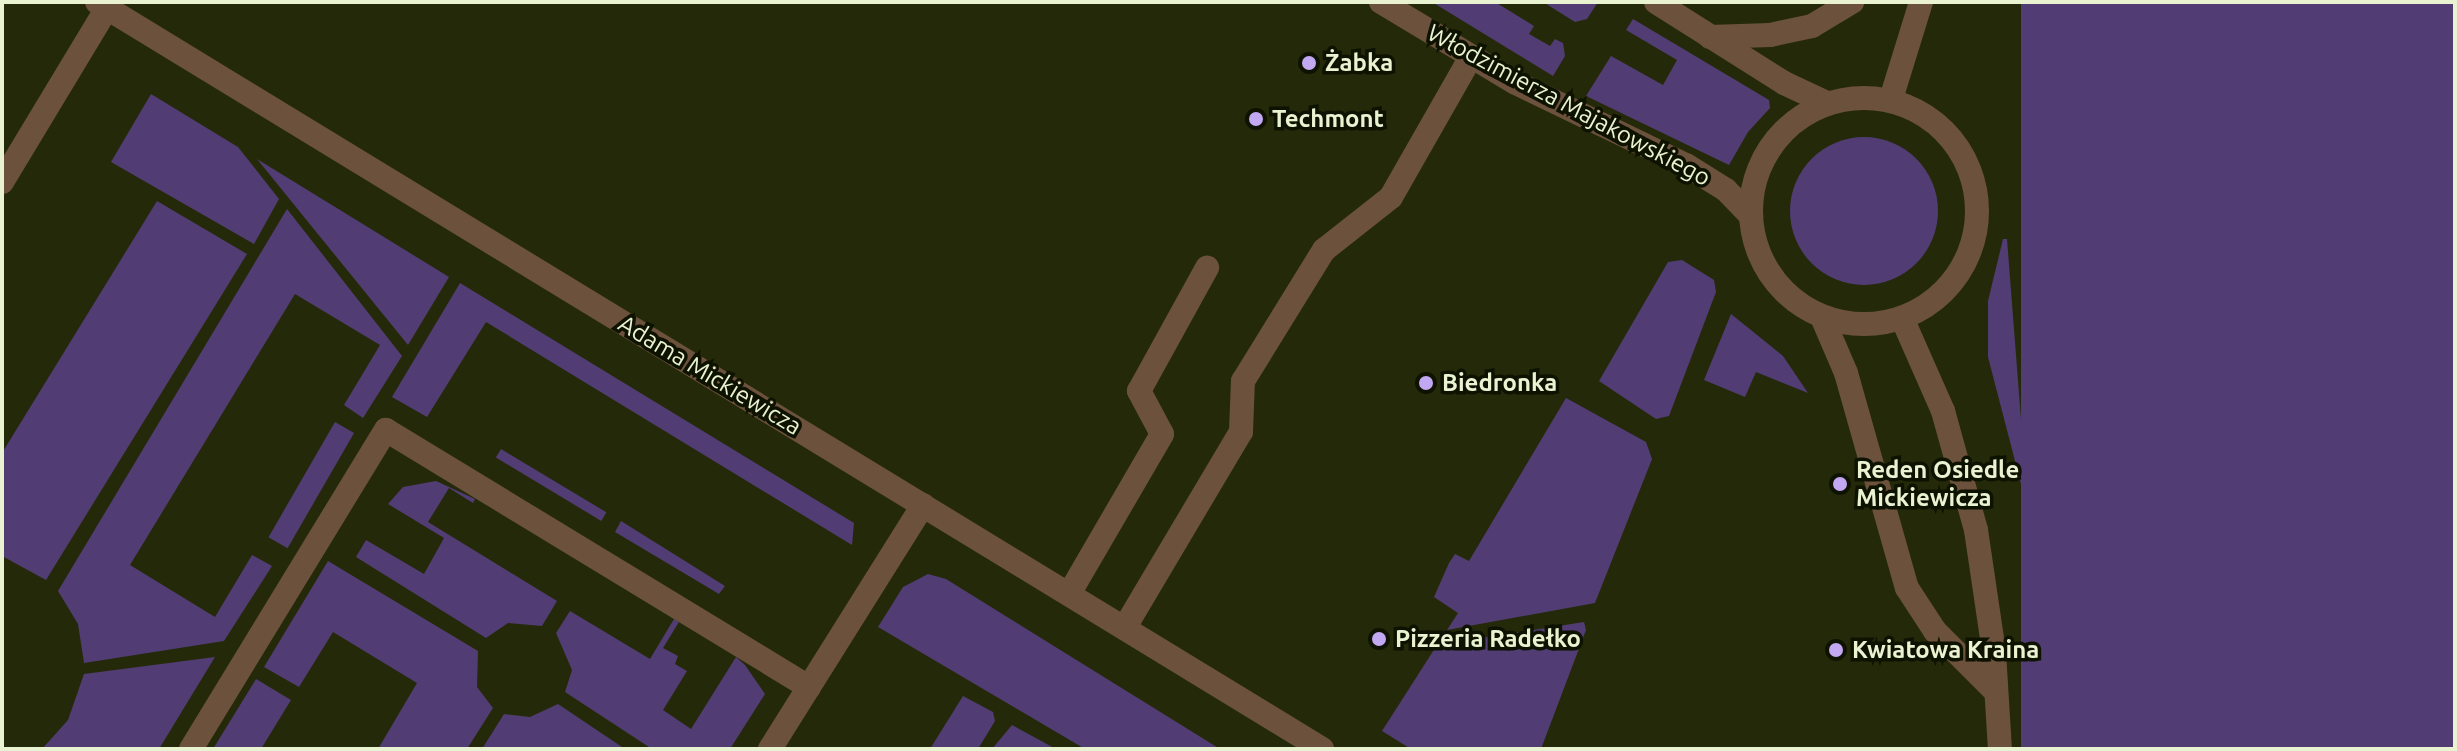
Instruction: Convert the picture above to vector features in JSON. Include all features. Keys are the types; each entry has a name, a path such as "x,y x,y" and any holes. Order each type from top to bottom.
{"street":[{"name":"Włodzimierza Majakowskiego","path":"1381,2 1471,57 1686,165 1726,190 1751,216"},
{"path":"1656,2 1710,37 1827,103"},
{"path":"1710,37 1770,35 1812,26 1852,2"},
{"path":"1891,99 1921,2"},
{"path":"2,182 102,5"},
{"name":"Adama Mickiewicza","path":"102,5 1125,627 1292,741 1322,749"},
{"path":"1125,627 1241,432 1243,381 1324,250 1391,197 1471,57"},
{"path":"1859,96 1891,99 1930,117 1960,147 1976,187 1978,229 1963,268 1935,301 1902,318 1860,325 1822,317 1789,297 1765,267 1751,216 1753,183 1765,154 1790,122 1827,103 1859,96"},
{"path":"1069,594 1162,434 1139,391 1207,268"},
{"path":"1822,317 1846,373 1907,588 1935,631 1996,692"},
{"path":"1902,318 1943,411 1972,514 1996,692 2000,749"},
{"path":"191,749 386,430 809,687"},
{"path":"770,749 923,505"}],"shaded area":[{"path":"1432,2 1495,2 1534,26 1529,34 1550,46 1555,39 1563,43 1565,56 1553,76"},
{"path":"1543,2 1598,2 1587,19 1575,22"},
{"path":"2021,2 2455,2 2455,749 2021,749"},
{"path":"1633,19 1769,100 1770,108 1748,132 1729,165 1586,96 1611,56 1663,85 1677,60 1626,30"},
{"path":"151,94 238,147 279,199 254,244 111,162"},
{"path":"1864,137 1892,143 1916,159 1932,183 1938,211 1932,239 1916,263 1892,279 1864,285 1836,279 1812,263 1796,239 1790,211 1796,183 1812,159 1836,143"},
{"path":"257,159 449,277 408,345"},
{"path":"157,201 247,254 46,580 2,556 2,453"},
{"path":"287,209 402,356 363,418 344,405 380,345 295,294 130,565 215,617 252,555 272,566 224,641 84,663 78,624 58,591"},
{"path":"2003,239 2007,239 2026,484 2021,484 1988,357 1988,301"},
{"path":"1682,260 1714,280 1716,292 1669,416 1656,419 1599,381 1668,262"},
{"path":"460,283 854,523 852,545 486,322 427,417 392,397"},
{"path":"1731,314 1783,356 1808,393 1756,372 1745,397 1704,380"},
{"path":"1566,398 1646,442 1652,459 1595,603 1447,630 1458,613 1434,597 1449,563 1455,554 1469,561"},
{"path":"335,422 354,433 288,548 268,537"},
{"path":"501,449 606,512 601,521 496,458"},
{"path":"436,481 475,499 473,503 449,488 428,522 557,601 542,626 508,623 486,638 356,557 366,540 424,574 444,538 388,504 403,487"},
{"path":"621,521 725,586 719,594 615,532"},
{"path":"328,561 478,651 477,687 493,708 467,749 378,749 417,683 333,632 299,687 264,667"},
{"path":"928,574 946,579 1220,749 1085,749 878,627 903,587"},
{"path":"570,611 650,659 674,619 679,622 663,648 678,656 675,664 687,671 663,710 691,729 736,657 765,694 730,749 652,749 565,692 572,670 556,633"},
{"path":"1584,622 1586,630 1541,749 1411,749 1382,731 1437,645"},
{"path":"215,657 159,749 42,749 68,720 84,674"},
{"path":"256,679 291,700 261,749 213,749"},
{"path":"963,696 993,712 995,721 978,749 930,749"},
{"path":"558,704 625,749 482,749 504,714 530,717"},
{"path":"1012,725 1056,749 992,749"}],"place":[{"name":"Żabka","path":"1309,63"},
{"name":"Techmont","path":"1256,119"},
{"name":"Biedronka","path":"1426,383"},
{"name":"Reden Osiedle Mickiewicza","path":"1840,484"},
{"name":"Pizzeria Radełko","path":"1379,639"},
{"name":"Kwiatowa Kraina","path":"1836,650"}]}
